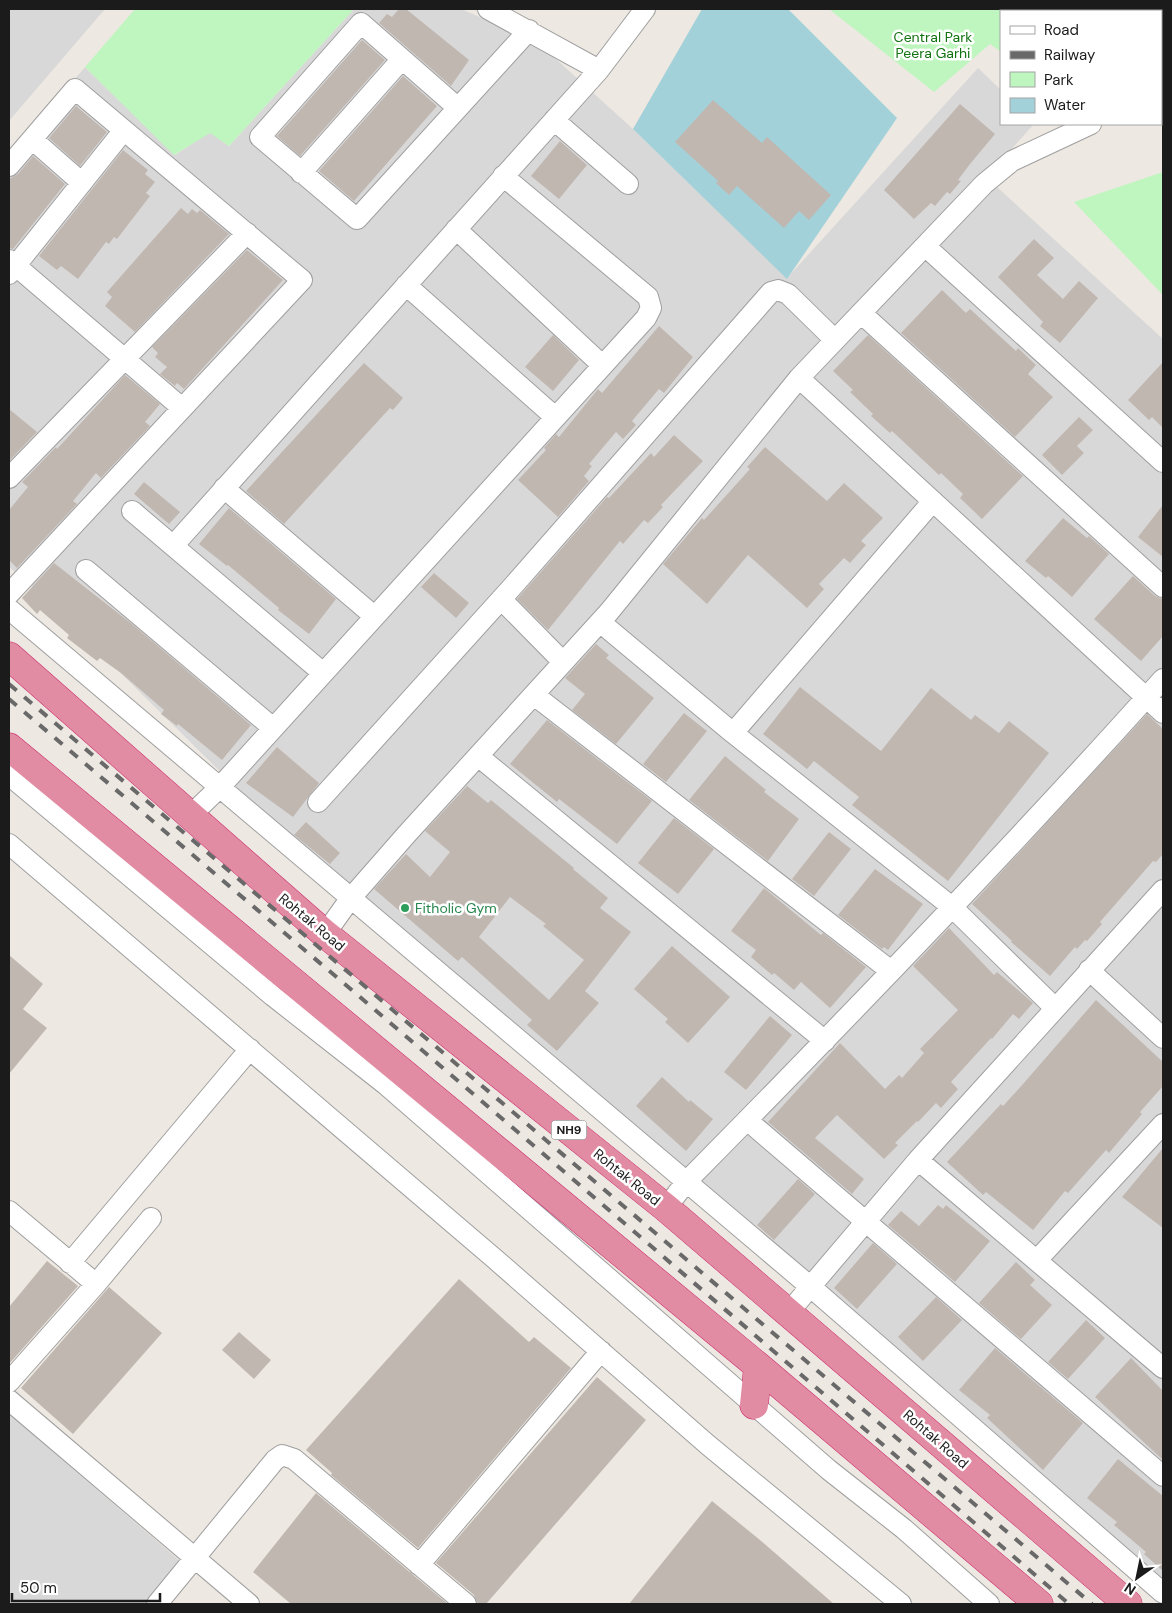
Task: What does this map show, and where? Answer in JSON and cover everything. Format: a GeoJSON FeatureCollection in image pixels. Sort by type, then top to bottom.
{"type":"FeatureCollection","features":[{"type":"Feature","properties":{"kind":"highway","name":"Rohtak Road"},"geometry":{"type":"LineString","coordinates":[[9,656],[325,934],[666,1208],[1128,1604]]}},
{"type":"Feature","properties":{"kind":"highway"},"geometry":{"type":"LineString","coordinates":[[9,747],[18,781],[758,1366],[1039,1604]]}},
{"type":"Feature","properties":{"kind":"highway"},"geometry":{"type":"LineString","coordinates":[[754,1405],[758,1366]]}},
{"type":"Feature","properties":{"kind":"street"},"geometry":{"type":"LineString","coordinates":[[488,9],[599,70]]}},
{"type":"Feature","properties":{"kind":"street"},"geometry":{"type":"LineString","coordinates":[[173,546],[599,70],[645,9]]}},
{"type":"Feature","properties":{"kind":"street"},"geometry":{"type":"LineString","coordinates":[[458,108],[361,23],[260,137],[357,219],[529,30]]}},
{"type":"Feature","properties":{"kind":"street"},"geometry":{"type":"LineString","coordinates":[[301,173],[402,59]]}},
{"type":"Feature","properties":{"kind":"street"},"geometry":{"type":"LineString","coordinates":[[9,166],[75,89],[302,280],[182,408],[12,584]]}},
{"type":"Feature","properties":{"kind":"street"},"geometry":{"type":"LineString","coordinates":[[554,120],[628,184]]}},
{"type":"Feature","properties":{"kind":"street"},"geometry":{"type":"LineString","coordinates":[[325,934],[350,898],[600,622],[799,378],[984,184],[1012,161],[1089,125]]}},
{"type":"Feature","properties":{"kind":"street"},"geometry":{"type":"LineString","coordinates":[[124,130],[11,267],[125,359],[182,408]]}},
{"type":"Feature","properties":{"kind":"street"},"geometry":{"type":"LineString","coordinates":[[32,139],[82,183]]}},
{"type":"Feature","properties":{"kind":"street"},"geometry":{"type":"LineString","coordinates":[[190,816],[220,787],[646,318],[651,308],[648,297],[503,176]]}},
{"type":"Feature","properties":{"kind":"street"},"geometry":{"type":"LineString","coordinates":[[456,229],[602,365]]}},
{"type":"Feature","properties":{"kind":"street"},"geometry":{"type":"LineString","coordinates":[[10,475],[247,234]]}},
{"type":"Feature","properties":{"kind":"street"},"geometry":{"type":"LineString","coordinates":[[925,246],[1163,462]]}},
{"type":"Feature","properties":{"kind":"street"},"geometry":{"type":"LineString","coordinates":[[406,285],[555,417]]}},
{"type":"Feature","properties":{"kind":"street"},"geometry":{"type":"LineString","coordinates":[[318,802],[501,599],[771,292],[778,290],[788,294],[835,340]]}},
{"type":"Feature","properties":{"kind":"street"},"geometry":{"type":"LineString","coordinates":[[861,313],[1163,587]]}},
{"type":"Feature","properties":{"kind":"street"},"geometry":{"type":"LineString","coordinates":[[799,378],[1163,712]]}},
{"type":"Feature","properties":{"kind":"street"},"geometry":{"type":"LineString","coordinates":[[224,488],[374,616]]}},
{"type":"Feature","properties":{"kind":"street"},"geometry":{"type":"LineString","coordinates":[[733,733],[932,501]]}},
{"type":"Feature","properties":{"kind":"street"},"geometry":{"type":"LineString","coordinates":[[132,512],[323,673]]}},
{"type":"Feature","properties":{"kind":"street"},"geometry":{"type":"LineString","coordinates":[[86,570],[273,728]]}},
{"type":"Feature","properties":{"kind":"street"},"geometry":{"type":"LineString","coordinates":[[501,599],[563,662]]}},
{"type":"Feature","properties":{"kind":"street"},"geometry":{"type":"LineString","coordinates":[[9,609],[812,1288],[1163,1593]]}},
{"type":"Feature","properties":{"kind":"street"},"geometry":{"type":"LineString","coordinates":[[600,622],[733,733],[952,907],[1055,1008]]}},
{"type":"Feature","properties":{"kind":"street"},"geometry":{"type":"LineString","coordinates":[[666,1208],[686,1182],[825,1041],[1087,765],[1163,679]]}},
{"type":"Feature","properties":{"kind":"street"},"geometry":{"type":"LineString","coordinates":[[534,695],[891,971]]}},
{"type":"Feature","properties":{"kind":"street"},"geometry":{"type":"LineString","coordinates":[[478,756],[825,1041]]}},
{"type":"Feature","properties":{"kind":"street"},"geometry":{"type":"LineString","coordinates":[[18,781],[272,996],[385,1084],[829,1470],[904,1529],[989,1604]]}},
{"type":"Feature","properties":{"kind":"street"},"geometry":{"type":"LineString","coordinates":[[9,844],[250,1049],[708,1445],[901,1604]]}},
{"type":"Feature","properties":{"kind":"street"},"geometry":{"type":"LineString","coordinates":[[789,1312],[812,1288],[918,1160],[1163,890]]}},
{"type":"Feature","properties":{"kind":"street"},"geometry":{"type":"LineString","coordinates":[[1089,970],[1163,1038]]}},
{"type":"Feature","properties":{"kind":"street"},"geometry":{"type":"LineString","coordinates":[[70,1263],[250,1049]]}},
{"type":"Feature","properties":{"kind":"street"},"geometry":{"type":"LineString","coordinates":[[747,1120],[1163,1476]]}},
{"type":"Feature","properties":{"kind":"street"},"geometry":{"type":"LineString","coordinates":[[1037,1260],[1163,1125]]}},
{"type":"Feature","properties":{"kind":"street"},"geometry":{"type":"LineString","coordinates":[[918,1160],[1163,1368]]}},
{"type":"Feature","properties":{"kind":"street"},"geometry":{"type":"LineString","coordinates":[[9,1212],[96,1284]]}},
{"type":"Feature","properties":{"kind":"street"},"geometry":{"type":"LineString","coordinates":[[9,1382],[96,1284],[151,1218]]}},
{"type":"Feature","properties":{"kind":"street"},"geometry":{"type":"LineString","coordinates":[[419,1565],[601,1351]]}},
{"type":"Feature","properties":{"kind":"street"},"geometry":{"type":"LineString","coordinates":[[9,1400],[249,1604]]}},
{"type":"Feature","properties":{"kind":"street"},"geometry":{"type":"LineString","coordinates":[[157,1604],[275,1460],[282,1455],[294,1459],[466,1604]]}},
{"type":"Feature","properties":{"kind":"shaded area"},"geometry":{"type":"Polygon","coordinates":[[[9,9],[105,9],[9,121],[9,9]]]}},
{"type":"Feature","properties":{"kind":"shaded area"},"geometry":{"type":"Polygon","coordinates":[[[354,9],[461,9],[536,41],[633,129],[787,278],[978,68],[1000,89],[1000,125],[1033,125],[986,177],[1163,339],[1163,1579],[278,829],[39,592],[9,567],[9,156],[85,67],[175,155],[210,132],[229,146],[354,9]]]}},
{"type":"Feature","properties":{"kind":"shaded area"},"geometry":{"type":"Polygon","coordinates":[[[9,1414],[187,1567],[155,1604],[9,1604],[9,1414]]]}},
{"type":"Feature","properties":{"kind":"green space"},"geometry":{"type":"Polygon","coordinates":[[[135,9],[354,9],[229,146],[210,133],[174,155],[85,67],[135,9]]]}},
{"type":"Feature","properties":{"kind":"green space","name":"Central Park Peera Garhi"},"geometry":{"type":"Polygon","coordinates":[[[829,9],[1053,10],[1000,10],[1000,51],[990,44],[934,92],[829,9]]]}},
{"type":"Feature","properties":{"kind":"green space"},"geometry":{"type":"Polygon","coordinates":[[[1163,172],[1163,295],[1074,202],[1163,172]]]}},
{"type":"Feature","properties":{"kind":"water"},"geometry":{"type":"Polygon","coordinates":[[[702,9],[788,9],[897,118],[787,279],[633,129],[702,9]]]}},
{"type":"Feature","properties":{"kind":"building"},"geometry":{"type":"Polygon","coordinates":[[[399,9],[406,9],[469,60],[451,86],[379,23],[387,14],[392,17],[399,9]]]}},
{"type":"Feature","properties":{"kind":"building"},"geometry":{"type":"Polygon","coordinates":[[[362,40],[385,60],[300,156],[277,136],[362,40]]]}},
{"type":"Feature","properties":{"kind":"building"},"geometry":{"type":"Polygon","coordinates":[[[403,76],[437,106],[354,201],[319,171],[403,76]]]}},
{"type":"Feature","properties":{"kind":"building"},"geometry":{"type":"Polygon","coordinates":[[[713,100],[762,143],[767,137],[831,195],[809,220],[799,211],[784,228],[737,186],[729,195],[716,183],[718,181],[675,142],[713,100]]]}},
{"type":"Feature","properties":{"kind":"building"},"geometry":{"type":"Polygon","coordinates":[[[960,104],[995,134],[958,180],[961,181],[950,194],[947,192],[935,206],[931,203],[914,219],[884,190],[960,104]]]}},
{"type":"Feature","properties":{"kind":"building"},"geometry":{"type":"Polygon","coordinates":[[[76,106],[107,132],[80,166],[49,138],[76,106]]]}},
{"type":"Feature","properties":{"kind":"building"},"geometry":{"type":"Polygon","coordinates":[[[560,141],[587,165],[559,199],[531,176],[560,141]]]}},
{"type":"Feature","properties":{"kind":"building"},"geometry":{"type":"Polygon","coordinates":[[[123,150],[148,170],[145,174],[155,182],[146,193],[150,196],[117,239],[114,237],[109,244],[106,242],[78,279],[61,266],[57,270],[39,256],[123,150]]]}},
{"type":"Feature","properties":{"kind":"building"},"geometry":{"type":"Polygon","coordinates":[[[33,156],[65,184],[13,249],[9,248],[9,179],[18,174],[33,156]]]}},
{"type":"Feature","properties":{"kind":"building"},"geometry":{"type":"Polygon","coordinates":[[[181,208],[188,214],[192,209],[197,213],[200,210],[229,234],[135,332],[105,306],[112,297],[107,292],[181,208]]]}},
{"type":"Feature","properties":{"kind":"building"},"geometry":{"type":"Polygon","coordinates":[[[1034,239],[1054,258],[1037,275],[1063,299],[1079,281],[1098,298],[1060,343],[1040,326],[1043,322],[998,277],[1034,239]]]}},
{"type":"Feature","properties":{"kind":"building"},"geometry":{"type":"Polygon","coordinates":[[[247,250],[283,280],[184,389],[177,383],[175,386],[160,374],[167,367],[155,357],[158,353],[152,347],[247,250]]]}},
{"type":"Feature","properties":{"kind":"building"},"geometry":{"type":"Polygon","coordinates":[[[942,290],[966,313],[970,309],[1016,351],[1018,348],[1036,365],[1028,374],[1053,397],[1015,437],[901,333],[942,290]]]}},
{"type":"Feature","properties":{"kind":"building"},"geometry":{"type":"Polygon","coordinates":[[[659,326],[693,357],[664,393],[659,389],[632,421],[636,425],[623,439],[616,432],[589,464],[592,466],[584,476],[589,481],[558,517],[518,480],[546,450],[544,448],[556,434],[559,437],[598,389],[602,393],[659,326]]]}},
{"type":"Feature","properties":{"kind":"building"},"geometry":{"type":"Polygon","coordinates":[[[553,335],[579,360],[553,391],[525,367],[553,335]]]}},
{"type":"Feature","properties":{"kind":"building"},"geometry":{"type":"Polygon","coordinates":[[[868,335],[1023,476],[982,519],[960,498],[963,494],[941,473],[939,475],[892,431],[890,433],[871,416],[873,414],[850,392],[853,390],[833,371],[868,335]]]}},
{"type":"Feature","properties":{"kind":"building"},"geometry":{"type":"Polygon","coordinates":[[[1163,362],[1163,428],[1152,417],[1149,420],[1128,400],[1163,362]]]}},
{"type":"Feature","properties":{"kind":"building"},"geometry":{"type":"Polygon","coordinates":[[[364,363],[403,398],[393,410],[390,408],[284,524],[246,491],[364,363]]]}},
{"type":"Feature","properties":{"kind":"building"},"geometry":{"type":"Polygon","coordinates":[[[125,375],[160,404],[145,422],[150,426],[101,478],[96,473],[73,501],[77,504],[17,568],[9,560],[9,510],[28,487],[22,482],[56,447],[57,449],[125,375]]]}},
{"type":"Feature","properties":{"kind":"building"},"geometry":{"type":"Polygon","coordinates":[[[9,409],[37,432],[9,461],[9,409]]]}},
{"type":"Feature","properties":{"kind":"building"},"geometry":{"type":"Polygon","coordinates":[[[1079,417],[1093,430],[1077,446],[1084,453],[1062,475],[1042,455],[1079,417]]]}},
{"type":"Feature","properties":{"kind":"building"},"geometry":{"type":"Polygon","coordinates":[[[674,435],[703,461],[661,505],[663,507],[648,523],[644,520],[623,544],[620,541],[548,630],[517,599],[607,497],[609,498],[651,453],[654,457],[674,435]]]}},
{"type":"Feature","properties":{"kind":"building"},"geometry":{"type":"Polygon","coordinates":[[[765,447],[827,501],[844,483],[883,518],[861,541],[866,545],[850,563],[844,558],[819,584],[824,589],[807,608],[748,555],[707,604],[663,564],[702,518],[704,520],[750,469],[747,467],[765,447]]]}},
{"type":"Feature","properties":{"kind":"building"},"geometry":{"type":"Polygon","coordinates":[[[144,482],[180,512],[169,524],[134,494],[144,482]]]}},
{"type":"Feature","properties":{"kind":"building"},"geometry":{"type":"Polygon","coordinates":[[[1163,505],[1163,557],[1138,537],[1163,505]]]}},
{"type":"Feature","properties":{"kind":"building"},"geometry":{"type":"Polygon","coordinates":[[[229,508],[336,599],[309,634],[278,610],[279,608],[228,565],[199,544],[229,508]]]}},
{"type":"Feature","properties":{"kind":"building"},"geometry":{"type":"Polygon","coordinates":[[[1063,518],[1087,538],[1089,536],[1109,554],[1072,597],[1048,576],[1046,578],[1025,561],[1063,518]]]}},
{"type":"Feature","properties":{"kind":"building"},"geometry":{"type":"Polygon","coordinates":[[[54,563],[132,624],[251,725],[222,760],[178,724],[177,726],[161,714],[164,710],[121,673],[100,658],[97,661],[67,638],[69,635],[40,610],[37,614],[22,598],[54,563]]]}},
{"type":"Feature","properties":{"kind":"building"},"geometry":{"type":"Polygon","coordinates":[[[434,573],[469,603],[456,618],[421,587],[434,573]]]}},
{"type":"Feature","properties":{"kind":"building"},"geometry":{"type":"Polygon","coordinates":[[[1133,576],[1155,596],[1163,599],[1163,636],[1141,661],[1094,619],[1133,576]]]}},
{"type":"Feature","properties":{"kind":"building"},"geometry":{"type":"Polygon","coordinates":[[[596,644],[609,655],[606,658],[654,698],[616,744],[572,710],[585,694],[565,678],[596,644]]]}},
{"type":"Feature","properties":{"kind":"building"},"geometry":{"type":"Polygon","coordinates":[[[800,687],[881,751],[931,688],[971,720],[975,715],[999,733],[1009,721],[1049,753],[948,881],[852,805],[859,797],[814,761],[807,769],[763,734],[800,687]]]}},
{"type":"Feature","properties":{"kind":"building"},"geometry":{"type":"Polygon","coordinates":[[[684,713],[707,731],[666,782],[643,764],[684,713]]]}},
{"type":"Feature","properties":{"kind":"building"},"geometry":{"type":"Polygon","coordinates":[[[1147,714],[1163,729],[1163,854],[1156,862],[1153,861],[1100,922],[1102,924],[1087,941],[1085,940],[1077,949],[1075,947],[1050,976],[972,904],[1147,714]]]}},
{"type":"Feature","properties":{"kind":"building"},"geometry":{"type":"Polygon","coordinates":[[[547,720],[652,801],[617,844],[559,799],[557,802],[510,764],[547,720]]]}},
{"type":"Feature","properties":{"kind":"building"},"geometry":{"type":"Polygon","coordinates":[[[277,747],[319,783],[293,817],[246,783],[277,747]]]}},
{"type":"Feature","properties":{"kind":"building"},"geometry":{"type":"Polygon","coordinates":[[[725,756],[766,790],[764,792],[799,819],[768,861],[689,800],[725,756]]]}},
{"type":"Feature","properties":{"kind":"building"},"geometry":{"type":"Polygon","coordinates":[[[467,786],[488,803],[491,800],[608,898],[600,908],[631,932],[585,991],[599,1003],[557,1051],[527,1025],[532,1020],[462,957],[458,961],[374,889],[406,854],[430,877],[450,852],[425,831],[467,786]],[[510,897],[479,937],[549,1000],[584,960],[543,926],[546,924],[510,897]]]}},
{"type":"Feature","properties":{"kind":"building"},"geometry":{"type":"Polygon","coordinates":[[[674,818],[714,849],[678,894],[638,863],[674,818]]]}},
{"type":"Feature","properties":{"kind":"building"},"geometry":{"type":"Polygon","coordinates":[[[306,822],[340,853],[330,864],[294,835],[306,822]]]}},
{"type":"Feature","properties":{"kind":"building"},"geometry":{"type":"Polygon","coordinates":[[[829,832],[851,849],[814,896],[792,879],[829,832]]]}},
{"type":"Feature","properties":{"kind":"building"},"geometry":{"type":"Polygon","coordinates":[[[875,869],[923,904],[888,950],[884,947],[882,949],[838,915],[875,869]]]}},
{"type":"Feature","properties":{"kind":"building"},"geometry":{"type":"Polygon","coordinates":[[[764,888],[821,935],[823,933],[866,967],[830,1008],[801,982],[794,990],[774,973],[772,975],[751,957],[756,950],[731,931],[764,888]]]}},
{"type":"Feature","properties":{"kind":"building"},"geometry":{"type":"Polygon","coordinates":[[[949,928],[994,975],[997,972],[1033,1003],[1019,1019],[1013,1014],[951,1082],[958,1089],[941,1108],[936,1103],[895,1143],[898,1145],[884,1159],[837,1115],[815,1138],[864,1179],[852,1194],[768,1122],[840,1043],[885,1089],[899,1075],[902,1078],[924,1053],[920,1049],[958,1010],[913,966],[949,928]]]}},
{"type":"Feature","properties":{"kind":"building"},"geometry":{"type":"Polygon","coordinates":[[[672,946],[730,997],[688,1043],[665,1022],[668,1019],[634,989],[672,946]]]}},
{"type":"Feature","properties":{"kind":"building"},"geometry":{"type":"Polygon","coordinates":[[[9,955],[43,984],[23,1009],[47,1028],[9,1074],[9,955]]]}},
{"type":"Feature","properties":{"kind":"building"},"geometry":{"type":"Polygon","coordinates":[[[1096,1000],[1163,1062],[1163,1086],[1140,1112],[1142,1114],[1109,1153],[1106,1150],[1068,1193],[1065,1191],[1033,1230],[986,1192],[983,1195],[947,1162],[1001,1104],[1003,1106],[1096,1000]]]}},
{"type":"Feature","properties":{"kind":"building"},"geometry":{"type":"Polygon","coordinates":[[[770,1016],[792,1035],[746,1090],[724,1072],[770,1016]]]}},
{"type":"Feature","properties":{"kind":"building"},"geometry":{"type":"Polygon","coordinates":[[[662,1077],[689,1102],[690,1100],[713,1119],[686,1151],[636,1106],[662,1077]]]}},
{"type":"Feature","properties":{"kind":"building"},"geometry":{"type":"Polygon","coordinates":[[[1163,1148],[1163,1228],[1122,1197],[1163,1148]]]}},
{"type":"Feature","properties":{"kind":"building"},"geometry":{"type":"Polygon","coordinates":[[[798,1179],[815,1194],[774,1240],[757,1225],[798,1179]]]}},
{"type":"Feature","properties":{"kind":"building"},"geometry":{"type":"Polygon","coordinates":[[[938,1205],[943,1209],[946,1205],[990,1241],[955,1282],[888,1225],[901,1211],[919,1226],[938,1205]]]}},
{"type":"Feature","properties":{"kind":"building"},"geometry":{"type":"Polygon","coordinates":[[[873,1243],[897,1264],[857,1309],[834,1288],[873,1243]]]}},
{"type":"Feature","properties":{"kind":"building"},"geometry":{"type":"Polygon","coordinates":[[[47,1261],[78,1286],[9,1364],[9,1307],[47,1261]]]}},
{"type":"Feature","properties":{"kind":"building"},"geometry":{"type":"Polygon","coordinates":[[[1016,1262],[1035,1280],[1030,1285],[1052,1305],[1021,1339],[979,1303],[1016,1262]]]}},
{"type":"Feature","properties":{"kind":"building"},"geometry":{"type":"Polygon","coordinates":[[[459,1279],[529,1342],[534,1337],[571,1368],[418,1548],[331,1475],[332,1473],[306,1450],[459,1279]]]}},
{"type":"Feature","properties":{"kind":"building"},"geometry":{"type":"Polygon","coordinates":[[[109,1287],[162,1333],[73,1434],[21,1388],[109,1287]]]}},
{"type":"Feature","properties":{"kind":"building"},"geometry":{"type":"Polygon","coordinates":[[[936,1297],[962,1320],[923,1361],[898,1337],[936,1297]]]}},
{"type":"Feature","properties":{"kind":"building"},"geometry":{"type":"Polygon","coordinates":[[[1086,1320],[1105,1338],[1068,1379],[1048,1362],[1086,1320]]]}},
{"type":"Feature","properties":{"kind":"building"},"geometry":{"type":"Polygon","coordinates":[[[239,1332],[271,1360],[254,1379],[222,1350],[239,1332]]]}},
{"type":"Feature","properties":{"kind":"building"},"geometry":{"type":"Polygon","coordinates":[[[995,1348],[1083,1423],[1043,1470],[987,1418],[990,1415],[959,1390],[995,1348]]]}},
{"type":"Feature","properties":{"kind":"building"},"geometry":{"type":"Polygon","coordinates":[[[1131,1358],[1163,1391],[1163,1460],[1095,1397],[1131,1358]]]}},
{"type":"Feature","properties":{"kind":"building"},"geometry":{"type":"Polygon","coordinates":[[[597,1377],[646,1420],[486,1604],[478,1604],[474,1595],[436,1563],[597,1377]]]}},
{"type":"Feature","properties":{"kind":"building"},"geometry":{"type":"Polygon","coordinates":[[[1118,1459],[1163,1496],[1163,1571],[1144,1554],[1146,1552],[1114,1525],[1117,1522],[1087,1498],[1118,1459]]]}},
{"type":"Feature","properties":{"kind":"building"},"geometry":{"type":"Polygon","coordinates":[[[316,1493],[448,1604],[291,1604],[253,1572],[316,1493]]]}},
{"type":"Feature","properties":{"kind":"building"},"geometry":{"type":"Polygon","coordinates":[[[712,1501],[760,1540],[834,1604],[629,1604],[712,1501]]]}},
{"type":"Feature","properties":{"kind":"railway"},"geometry":{"type":"LineString","coordinates":[[9,684],[1092,1604]]}},
{"type":"Feature","properties":{"kind":"railway"},"geometry":{"type":"LineString","coordinates":[[9,699],[1069,1604]]}},
{"type":"Feature","properties":{"kind":"place","name":"Fitholic Gym"},"geometry":{"type":"Point","coordinates":[405,908]}}]}
